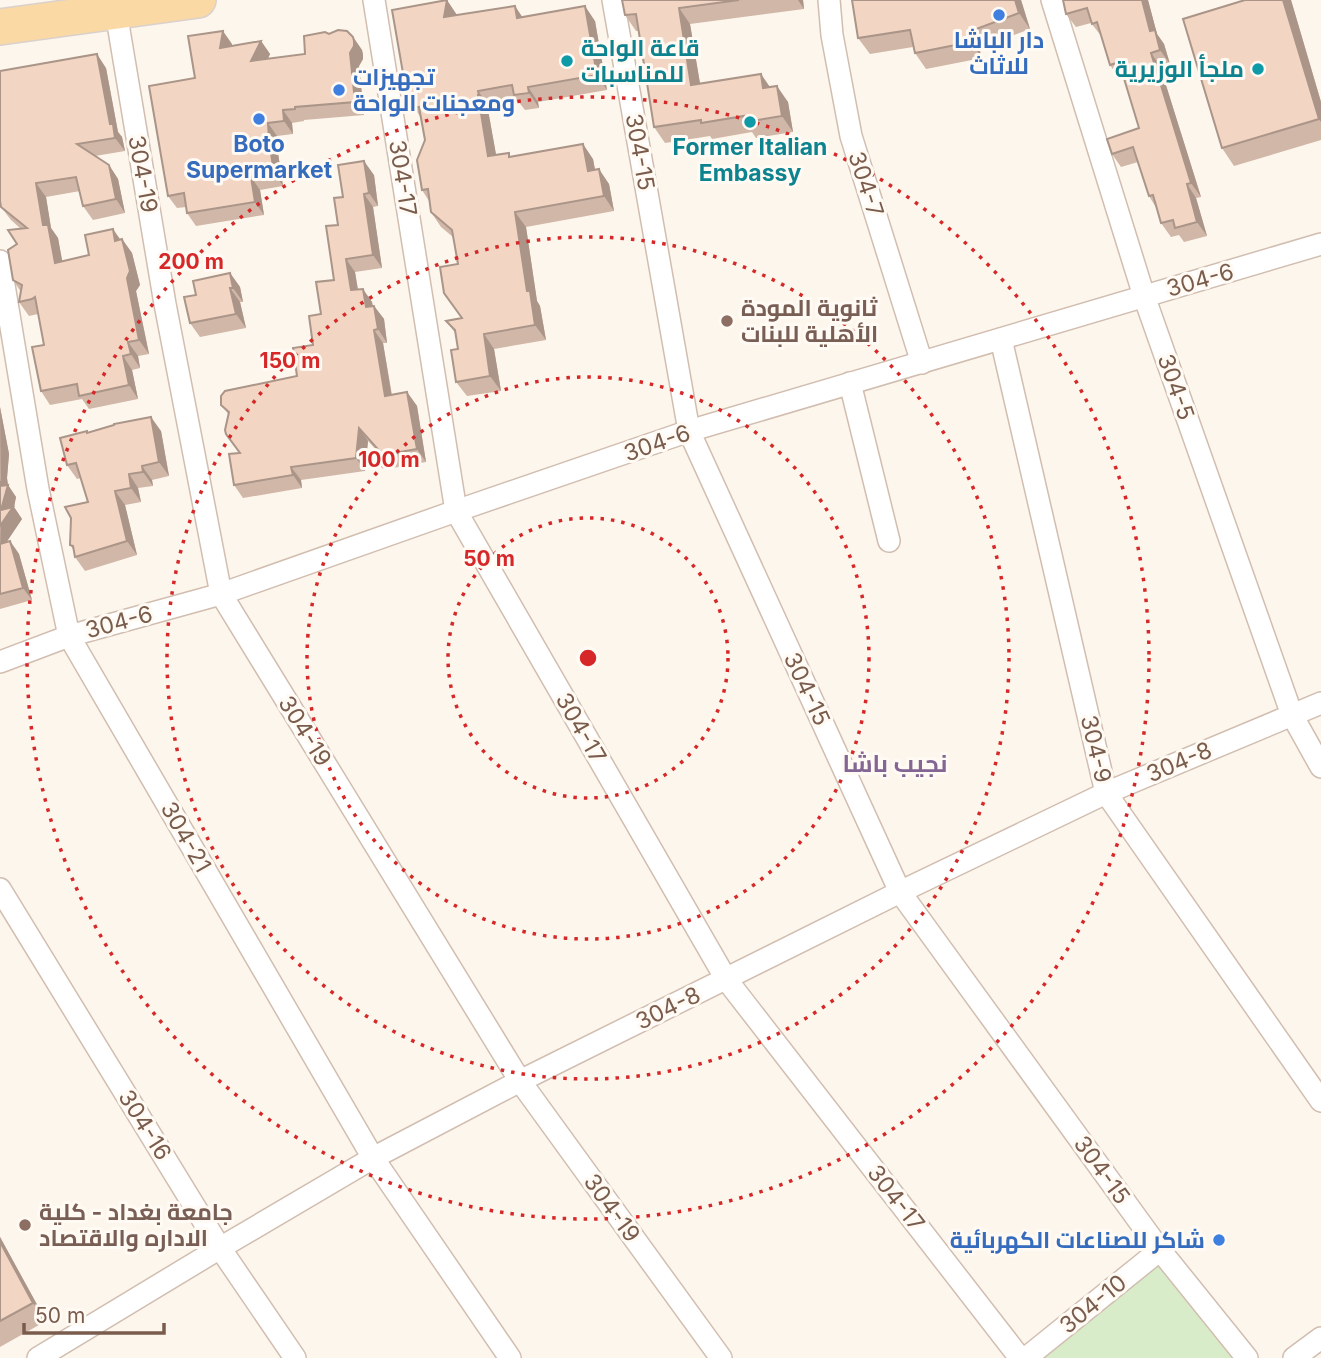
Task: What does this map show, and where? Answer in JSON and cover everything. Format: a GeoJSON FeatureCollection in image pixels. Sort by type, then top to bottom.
{"type":"FeatureCollection","features":[{"type":"Feature","properties":{"kind":"main road"},"geometry":{"type":"LineString","coordinates":[[0,27],[198,0]]}},
{"type":"Feature","properties":{"kind":"street","name":"304-17"},"geometry":{"type":"LineString","coordinates":[[374,0],[456,511],[726,979],[1020,1358]]}},
{"type":"Feature","properties":{"kind":"street","name":"304-15"},"geometry":{"type":"LineString","coordinates":[[613,0],[689,431],[900,892],[1160,1250],[1247,1358]]}},
{"type":"Feature","properties":{"kind":"street","name":"304-7"},"geometry":{"type":"LineString","coordinates":[[829,0],[832,35],[851,136],[922,363]]}},
{"type":"Feature","properties":{"kind":"street","name":"304-5"},"geometry":{"type":"LineString","coordinates":[[1052,0],[1144,296],[1292,715],[1321,767]]}},
{"type":"Feature","properties":{"kind":"street","name":"304-19"},"geometry":{"type":"LineString","coordinates":[[116,12],[165,304],[221,594],[520,1081],[721,1358]]}},
{"type":"Feature","properties":{"kind":"street","name":"304-6"},"geometry":{"type":"LineString","coordinates":[[0,663],[69,636],[221,594],[689,431],[1321,244]]}},
{"type":"Feature","properties":{"kind":"street","name":"304-21"},"geometry":{"type":"LineString","coordinates":[[0,261],[38,489],[69,636],[373,1158],[510,1358]]}},
{"type":"Feature","properties":{"kind":"street","name":"304-9"},"geometry":{"type":"LineString","coordinates":[[1001,339],[1106,793],[1321,1101]]}},
{"type":"Feature","properties":{"kind":"street"},"geometry":{"type":"LineString","coordinates":[[850,383],[889,541]]}},
{"type":"Feature","properties":{"kind":"street","name":"304-8"},"geometry":{"type":"LineString","coordinates":[[38,1358],[373,1158],[520,1081],[1106,793],[1321,703]]}},
{"type":"Feature","properties":{"kind":"street","name":"304-16"},"geometry":{"type":"LineString","coordinates":[[0,889],[220,1248],[295,1358]]}},
{"type":"Feature","properties":{"kind":"street","name":"304-10"},"geometry":{"type":"LineString","coordinates":[[1026,1358],[1160,1250]]}},
{"type":"Feature","properties":{"kind":"street"},"geometry":{"type":"LineString","coordinates":[[1294,1358],[1321,1338]]}},
{"type":"Feature","properties":{"kind":"green space"},"geometry":{"type":"Polygon","coordinates":[[[1160,1250],[1247,1358],[1026,1358],[1160,1250]]]}},
{"type":"Feature","properties":{"kind":"building"},"geometry":{"type":"Polygon","coordinates":[[[447,0],[444,17],[515,6],[517,18],[585,6],[597,75],[528,87],[529,93],[514,95],[512,85],[478,91],[478,95],[488,156],[509,153],[509,157],[583,144],[588,171],[599,169],[604,196],[515,212],[535,325],[484,334],[490,376],[456,382],[451,350],[458,349],[455,330],[446,321],[462,318],[444,293],[440,267],[458,264],[452,230],[431,212],[428,189],[422,190],[417,160],[425,140],[419,107],[414,108],[412,99],[407,96],[392,10],[447,0]]]}},
{"type":"Feature","properties":{"kind":"building"},"geometry":{"type":"Polygon","coordinates":[[[622,0],[739,0],[679,8],[691,85],[761,74],[763,88],[777,86],[782,116],[745,122],[744,116],[654,127],[636,14],[625,15],[622,0]]]}},
{"type":"Feature","properties":{"kind":"building"},"geometry":{"type":"Polygon","coordinates":[[[852,0],[1015,0],[1019,13],[968,32],[971,42],[915,53],[910,30],[858,38],[852,0]]]}},
{"type":"Feature","properties":{"kind":"building"},"geometry":{"type":"Polygon","coordinates":[[[1063,0],[1142,0],[1150,31],[1155,30],[1160,50],[1151,53],[1191,183],[1187,184],[1197,222],[1175,228],[1173,220],[1161,223],[1153,195],[1149,196],[1133,147],[1112,154],[1107,139],[1139,128],[1119,62],[1110,65],[1097,22],[1092,24],[1087,8],[1066,14],[1063,0]]]}},
{"type":"Feature","properties":{"kind":"building","name":"ملجأ الوزيرية"},"geometry":{"type":"Polygon","coordinates":[[[1245,0],[1283,0],[1319,119],[1222,148],[1183,19],[1245,0]]]}},
{"type":"Feature","properties":{"kind":"building"},"geometry":{"type":"Polygon","coordinates":[[[338,30],[347,31],[354,41],[350,53],[355,102],[295,107],[283,110],[284,121],[268,123],[274,173],[251,177],[255,202],[187,213],[184,193],[168,196],[149,86],[195,78],[188,36],[223,31],[220,48],[261,41],[251,61],[305,54],[304,36],[325,32],[329,34],[338,30]]]}},
{"type":"Feature","properties":{"kind":"building"},"geometry":{"type":"Polygon","coordinates":[[[97,54],[115,138],[77,144],[109,165],[116,199],[83,206],[76,177],[36,183],[43,225],[48,225],[55,263],[89,255],[85,235],[113,229],[115,241],[122,239],[130,271],[127,278],[139,340],[128,342],[131,354],[123,356],[129,385],[79,396],[77,384],[41,391],[32,347],[44,345],[35,297],[19,302],[22,285],[13,280],[8,250],[17,244],[8,230],[27,228],[1,207],[0,71],[97,54]]]}},
{"type":"Feature","properties":{"kind":"building"},"geometry":{"type":"Polygon","coordinates":[[[364,161],[369,193],[364,194],[373,255],[346,259],[351,290],[363,289],[366,307],[374,306],[378,329],[374,330],[385,396],[407,392],[417,449],[383,455],[359,428],[356,458],[291,467],[293,475],[234,485],[229,454],[240,453],[226,434],[229,412],[221,405],[221,396],[225,391],[297,376],[293,348],[313,345],[309,316],[321,314],[316,282],[334,280],[326,226],[338,225],[334,198],[343,197],[338,165],[364,161]]]}},
{"type":"Feature","properties":{"kind":"building"},"geometry":{"type":"Polygon","coordinates":[[[230,273],[233,288],[230,288],[236,314],[190,323],[184,297],[196,295],[193,281],[230,273]]]}},
{"type":"Feature","properties":{"kind":"building"},"geometry":{"type":"Polygon","coordinates":[[[151,417],[159,462],[142,466],[143,472],[129,474],[131,488],[115,491],[127,541],[75,557],[73,546],[70,545],[71,518],[65,507],[88,502],[76,463],[67,465],[60,438],[151,417]]]}},
{"type":"Feature","properties":{"kind":"building"},"geometry":{"type":"Polygon","coordinates":[[[0,481],[1,486],[8,485],[1,510],[13,507],[0,526],[0,481]]]}},
{"type":"Feature","properties":{"kind":"building"},"geometry":{"type":"Polygon","coordinates":[[[10,541],[23,588],[0,594],[0,544],[10,541]]]}},
{"type":"Feature","properties":{"kind":"building"},"geometry":{"type":"Polygon","coordinates":[[[0,1242],[33,1303],[0,1321],[0,1242]]]}},
{"type":"Feature","properties":{"kind":"place","name":"دار الباشا للاثاث"},"geometry":{"type":"Point","coordinates":[999,15]}},
{"type":"Feature","properties":{"kind":"place","name":"قاعة الواحة للمناسبات"},"geometry":{"type":"Point","coordinates":[567,61]}},
{"type":"Feature","properties":{"kind":"place","name":"ملجأ الوزيرية"},"geometry":{"type":"Point","coordinates":[1258,69]}},
{"type":"Feature","properties":{"kind":"place","name":"تجهيزات ومعجنات الواحة"},"geometry":{"type":"Point","coordinates":[339,90]}},
{"type":"Feature","properties":{"kind":"place","name":"Boto Supermarket"},"geometry":{"type":"Point","coordinates":[259,119]}},
{"type":"Feature","properties":{"kind":"place","name":"Former Italian Embassy"},"geometry":{"type":"Point","coordinates":[750,122]}},
{"type":"Feature","properties":{"kind":"place","name":"ثانوية المودة الأهلية للبنات"},"geometry":{"type":"Point","coordinates":[727,321]}},
{"type":"Feature","properties":{"kind":"place","name":"جامعة بغداد - كلية الاداره والاقتصاد"},"geometry":{"type":"Point","coordinates":[25,1225]}},
{"type":"Feature","properties":{"kind":"place","name":"شاكر للصناعات الكهربائية"},"geometry":{"type":"Point","coordinates":[1219,1240]}},
{"type":"Feature","properties":{"kind":"district","name":"نجيب باشا"},"geometry":{"type":"Point","coordinates":[895,763]}}]}
